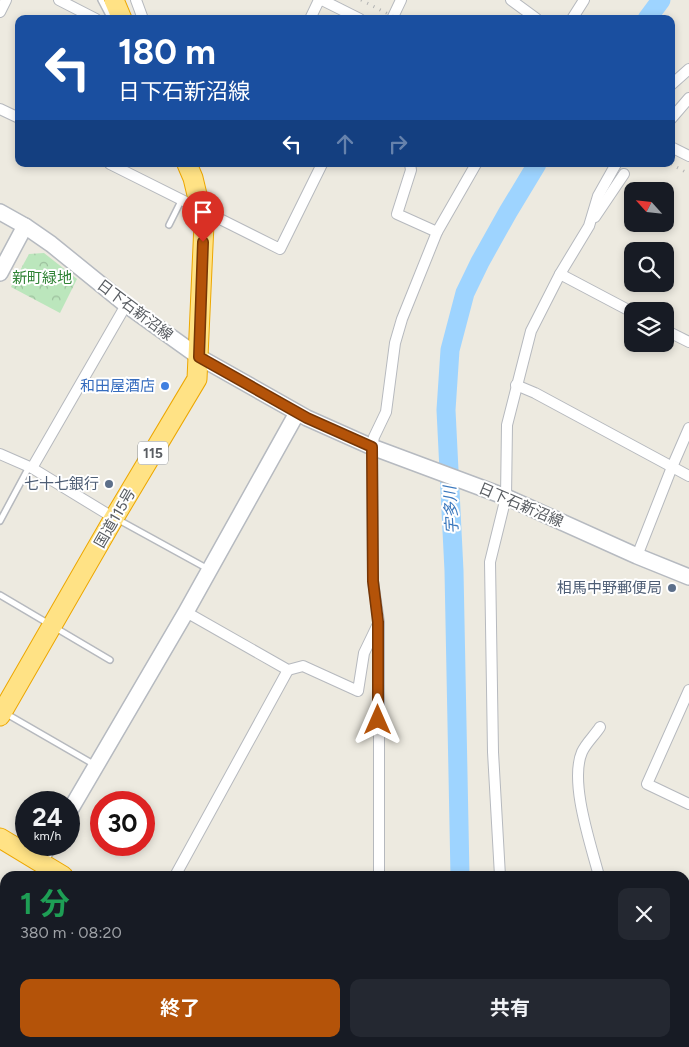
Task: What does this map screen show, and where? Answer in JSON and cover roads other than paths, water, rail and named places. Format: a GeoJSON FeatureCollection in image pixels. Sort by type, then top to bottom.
{"type":"FeatureCollection","features":[{"type":"Feature","properties":{"kind":"highway"},"geometry":{"type":"LineString","coordinates":[[114,0],[120,15]]}},
{"type":"Feature","properties":{"kind":"highway","name":"国道115号"},"geometry":{"type":"LineString","coordinates":[[1,713],[197,379],[204,224],[193,178],[188,167]]}},
{"type":"Feature","properties":{"kind":"highway"},"geometry":{"type":"LineString","coordinates":[[0,838],[54,871]]}},
{"type":"Feature","properties":{"kind":"main road","name":"日下石新沼線"},"geometry":{"type":"LineString","coordinates":[[0,212],[51,244],[126,305],[199,357],[297,413],[375,448],[499,494],[637,556],[689,577]]}},
{"type":"Feature","properties":{"kind":"main road"},"geometry":{"type":"LineString","coordinates":[[0,273],[25,226]]}},
{"type":"Feature","properties":{"kind":"main road"},"geometry":{"type":"LineString","coordinates":[[80,793],[210,570],[297,413]]}},
{"type":"Feature","properties":{"kind":"main road"},"geometry":{"type":"LineString","coordinates":[[39,863],[43,856]]}},
{"type":"Feature","properties":{"kind":"street"},"geometry":{"type":"LineString","coordinates":[[0,12],[6,0]]}},
{"type":"Feature","properties":{"kind":"street"},"geometry":{"type":"LineString","coordinates":[[59,0],[88,15]]}},
{"type":"Feature","properties":{"kind":"street"},"geometry":{"type":"LineString","coordinates":[[136,0],[142,15]]}},
{"type":"Feature","properties":{"kind":"street"},"geometry":{"type":"LineString","coordinates":[[312,15],[321,0],[352,15]]}},
{"type":"Feature","properties":{"kind":"street"},"geometry":{"type":"LineString","coordinates":[[394,15],[401,0]]}},
{"type":"Feature","properties":{"kind":"street"},"geometry":{"type":"LineString","coordinates":[[511,0],[524,4],[534,15]]}},
{"type":"Feature","properties":{"kind":"street"},"geometry":{"type":"LineString","coordinates":[[575,15],[584,0]]}},
{"type":"Feature","properties":{"kind":"street"},"geometry":{"type":"LineString","coordinates":[[675,81],[689,69]]}},
{"type":"Feature","properties":{"kind":"street"},"geometry":{"type":"LineString","coordinates":[[675,114],[689,98]]}},
{"type":"Feature","properties":{"kind":"street"},"geometry":{"type":"LineString","coordinates":[[0,109],[15,116]]}},
{"type":"Feature","properties":{"kind":"street"},"geometry":{"type":"LineString","coordinates":[[675,149],[689,156]]}},
{"type":"Feature","properties":{"kind":"street"},"geometry":{"type":"LineString","coordinates":[[116,167],[280,249],[321,167]]}},
{"type":"Feature","properties":{"kind":"street"},"geometry":{"type":"LineString","coordinates":[[410,167],[397,214],[437,232]]}},
{"type":"Feature","properties":{"kind":"street"},"geometry":{"type":"LineString","coordinates":[[379,871],[378,622],[373,581],[374,437],[386,412],[395,343],[402,319],[437,232],[474,167]]}},
{"type":"Feature","properties":{"kind":"street"},"geometry":{"type":"LineString","coordinates":[[589,226],[598,196],[614,167]]}},
{"type":"Feature","properties":{"kind":"street"},"geometry":{"type":"LineString","coordinates":[[500,871],[493,752],[490,562],[506,425],[531,330],[560,274],[624,174]]}},
{"type":"Feature","properties":{"kind":"street"},"geometry":{"type":"LineString","coordinates":[[560,274],[624,308]]}},
{"type":"Feature","properties":{"kind":"street"},"geometry":{"type":"LineString","coordinates":[[30,467],[126,305]]}},
{"type":"Feature","properties":{"kind":"street"},"geometry":{"type":"LineString","coordinates":[[674,334],[689,342]]}},
{"type":"Feature","properties":{"kind":"street"},"geometry":{"type":"LineString","coordinates":[[516,386],[535,393],[689,476]]}},
{"type":"Feature","properties":{"kind":"street"},"geometry":{"type":"LineString","coordinates":[[637,556],[689,428]]}},
{"type":"Feature","properties":{"kind":"street"},"geometry":{"type":"LineString","coordinates":[[0,454],[30,467],[114,518]]}},
{"type":"Feature","properties":{"kind":"street"},"geometry":{"type":"LineString","coordinates":[[186,612],[288,670],[304,666],[358,691],[364,653],[378,622]]}},
{"type":"Feature","properties":{"kind":"street"},"geometry":{"type":"LineString","coordinates":[[178,871],[288,670]]}},
{"type":"Feature","properties":{"kind":"street"},"geometry":{"type":"LineString","coordinates":[[689,690],[647,784],[689,804]]}},
{"type":"Feature","properties":{"kind":"street"},"geometry":{"type":"LineString","coordinates":[[598,871],[582,810],[578,774],[582,752],[600,727]]}},
{"type":"Feature","properties":{"kind":"lane"},"geometry":{"type":"LineString","coordinates":[[101,0],[109,15]]}},
{"type":"Feature","properties":{"kind":"lane"},"geometry":{"type":"LineString","coordinates":[[169,225],[182,199]]}},
{"type":"Feature","properties":{"kind":"lane"},"geometry":{"type":"LineString","coordinates":[[0,521],[30,467]]}},
{"type":"Feature","properties":{"kind":"lane"},"geometry":{"type":"LineString","coordinates":[[114,518],[210,570]]}},
{"type":"Feature","properties":{"kind":"lane"},"geometry":{"type":"LineString","coordinates":[[0,595],[110,660]]}},
{"type":"Feature","properties":{"kind":"lane"},"geometry":{"type":"LineString","coordinates":[[1,713],[96,765]]}},
{"type":"Feature","properties":{"kind":"waterway","name":"宇多川"},"geometry":{"type":"LineString","coordinates":[[650,15],[661,0]]}},
{"type":"Feature","properties":{"kind":"waterway","name":"宇多川"},"geometry":{"type":"LineString","coordinates":[[460,871],[454,571],[446,410],[450,350],[465,293],[480,262],[535,167]]}},
{"type":"Feature","properties":{"kind":"railway"},"geometry":{"type":"LineString","coordinates":[[361,0],[390,15]]}},
{"type":"Feature","properties":{"kind":"railway"},"geometry":{"type":"LineString","coordinates":[[675,166],[689,174]]}},
{"type":"Feature","properties":{"kind":"place","name":"和田屋酒店"},"geometry":{"type":"Point","coordinates":[165,386]}},
{"type":"Feature","properties":{"kind":"place","name":"七十七銀行"},"geometry":{"type":"Point","coordinates":[109,484]}},
{"type":"Feature","properties":{"kind":"place","name":"相馬中野郵便局"},"geometry":{"type":"Point","coordinates":[672,588]}},
{"type":"Feature","properties":{"kind":"park label","name":"新町緑地"},"geometry":{"type":"Point","coordinates":[42,278]}}]}
